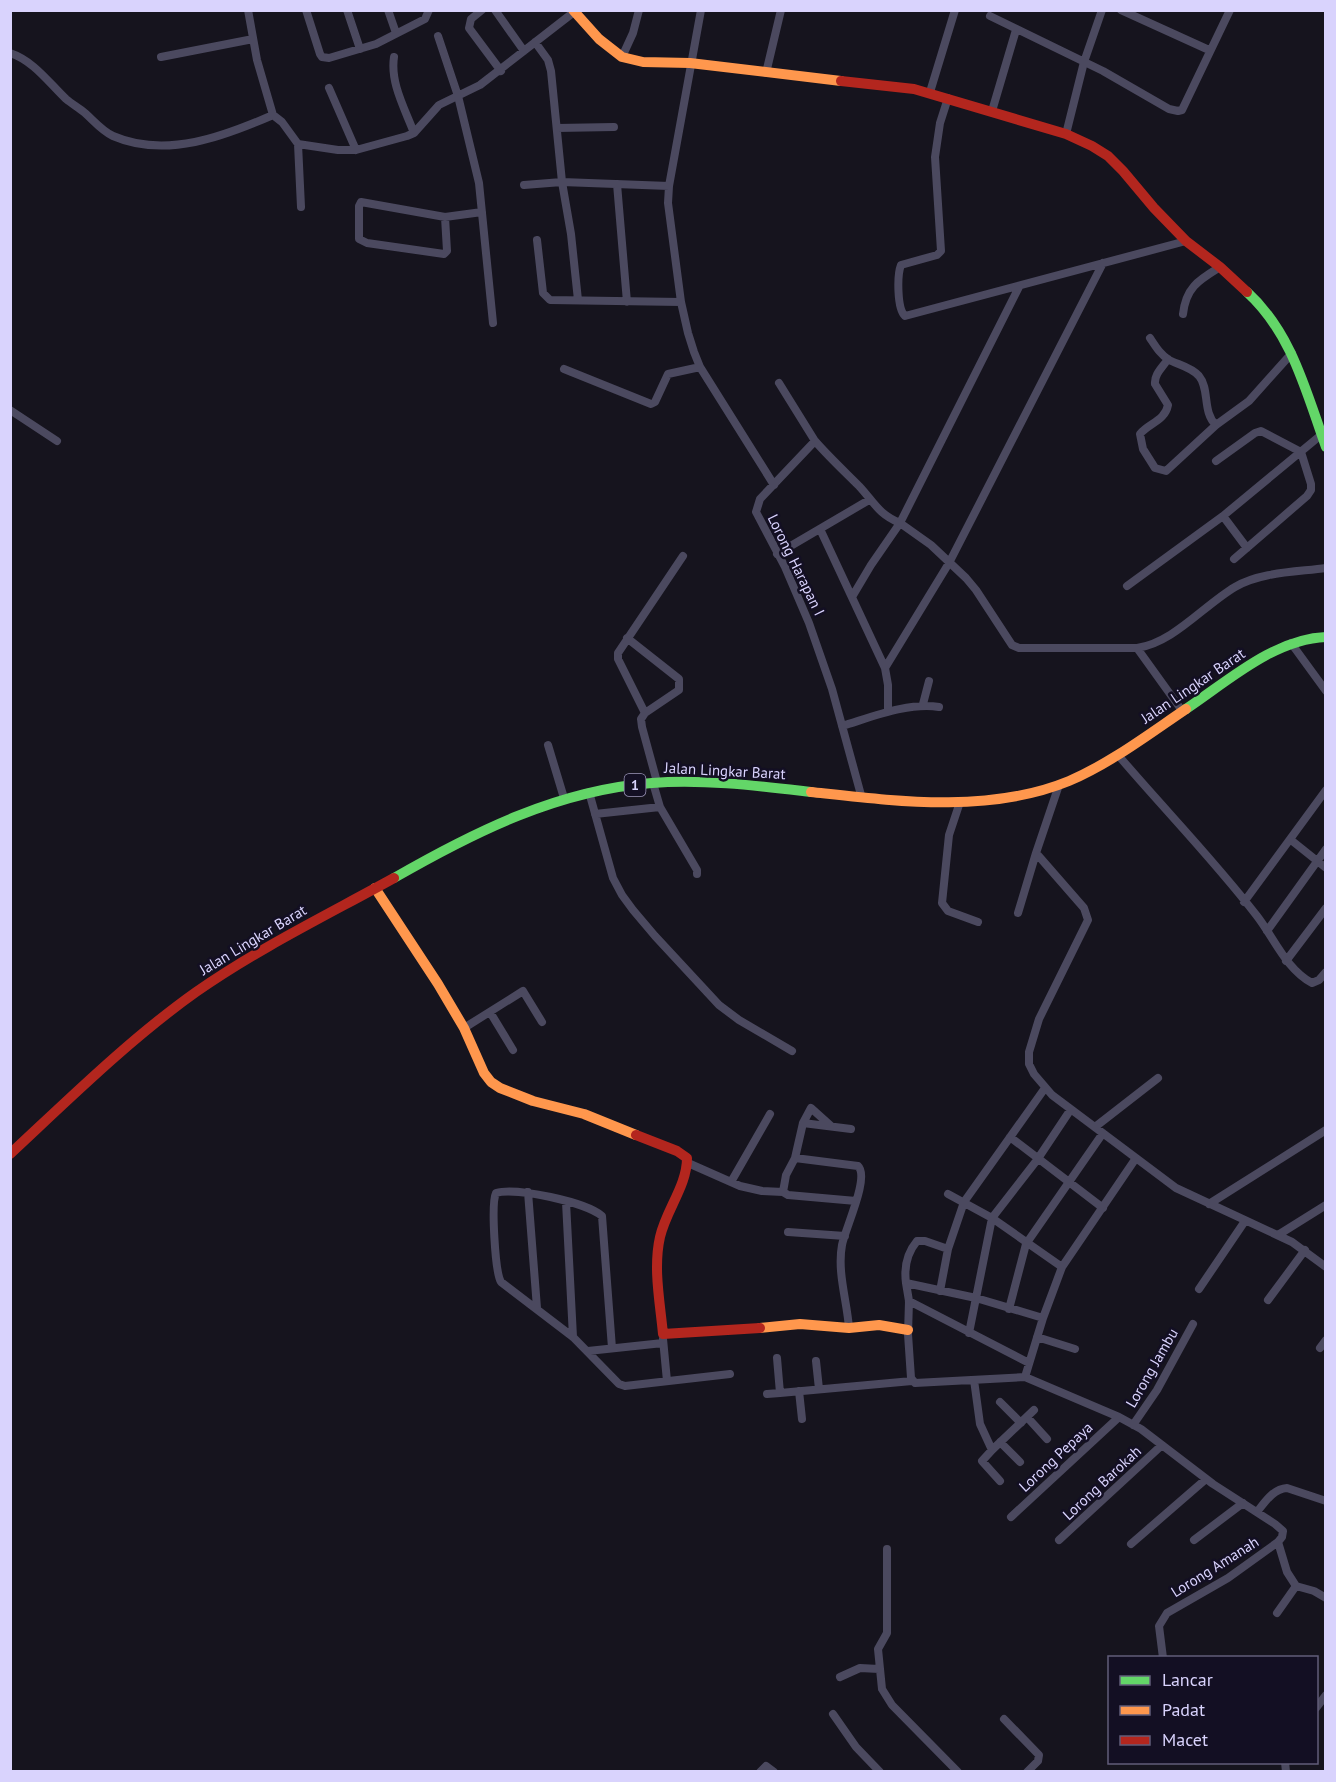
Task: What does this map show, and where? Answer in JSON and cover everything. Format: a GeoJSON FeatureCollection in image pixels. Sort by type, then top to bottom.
{"type":"FeatureCollection","features":[{"type":"Feature","properties":{"kind":"main road"},"geometry":{"type":"LineString","coordinates":[[574,11],[599,39],[622,57],[643,62],[690,63],[930,92],[1066,134],[1108,156],[1186,241],[1257,300],[1271,318],[1292,353],[1326,447]]}},
{"type":"Feature","properties":{"kind":"main road","name":"Jalan Lingkar Barat"},"geometry":{"type":"LineString","coordinates":[[10,1154],[178,1004],[249,957],[413,866],[504,820],[564,798],[655,782],[731,784],[900,800],[960,802],[1020,795],[1060,784],[1118,755],[1280,646],[1313,636],[1326,637]]}},
{"type":"Feature","properties":{"kind":"main road"},"geometry":{"type":"LineString","coordinates":[[375,888],[438,984],[464,1028],[484,1072],[494,1085],[534,1101],[584,1114],[684,1154],[688,1163],[663,1224],[657,1250],[663,1338],[800,1324],[849,1328],[879,1325],[908,1330]]}},
{"type":"Feature","properties":{"kind":"street"},"geometry":{"type":"LineString","coordinates":[[248,10],[264,88],[273,115],[282,122],[298,144],[301,207]]}},
{"type":"Feature","properties":{"kind":"street"},"geometry":{"type":"LineString","coordinates":[[306,10],[322,57],[329,58],[360,49],[396,33],[425,19],[429,10]]}},
{"type":"Feature","properties":{"kind":"street"},"geometry":{"type":"LineString","coordinates":[[347,10],[360,49]]}},
{"type":"Feature","properties":{"kind":"street"},"geometry":{"type":"LineString","coordinates":[[388,10],[396,33]]}},
{"type":"Feature","properties":{"kind":"street"},"geometry":{"type":"LineString","coordinates":[[482,10],[471,20],[469,28],[501,71]]}},
{"type":"Feature","properties":{"kind":"street"},"geometry":{"type":"LineString","coordinates":[[495,10],[524,51]]}},
{"type":"Feature","properties":{"kind":"street"},"geometry":{"type":"LineString","coordinates":[[622,57],[633,33],[639,10]]}},
{"type":"Feature","properties":{"kind":"street"},"geometry":{"type":"LineString","coordinates":[[701,10],[690,63],[668,203],[687,333],[700,367],[774,484],[815,441]]}},
{"type":"Feature","properties":{"kind":"street"},"geometry":{"type":"LineString","coordinates":[[766,73],[781,10]]}},
{"type":"Feature","properties":{"kind":"street"},"geometry":{"type":"LineString","coordinates":[[930,92],[955,10]]}},
{"type":"Feature","properties":{"kind":"street"},"geometry":{"type":"LineString","coordinates":[[1066,134],[1084,62],[1102,10]]}},
{"type":"Feature","properties":{"kind":"street"},"geometry":{"type":"LineString","coordinates":[[1121,10],[1209,50]]}},
{"type":"Feature","properties":{"kind":"street"},"geometry":{"type":"LineString","coordinates":[[989,12],[1016,30],[1084,62],[1169,109],[1178,111],[1182,110],[1230,10]]}},
{"type":"Feature","properties":{"kind":"street"},"geometry":{"type":"LineString","coordinates":[[298,144],[338,150],[356,150],[414,133],[439,105],[480,85],[501,71],[574,11]]}},
{"type":"Feature","properties":{"kind":"street"},"geometry":{"type":"LineString","coordinates":[[992,111],[1016,30]]}},
{"type":"Feature","properties":{"kind":"street"},"geometry":{"type":"LineString","coordinates":[[438,36],[458,96],[479,183],[493,323]]}},
{"type":"Feature","properties":{"kind":"street"},"geometry":{"type":"LineString","coordinates":[[161,57],[253,39]]}},
{"type":"Feature","properties":{"kind":"street"},"geometry":{"type":"LineString","coordinates":[[535,42],[550,65],[562,182],[571,234],[578,300]]}},
{"type":"Feature","properties":{"kind":"street"},"geometry":{"type":"LineString","coordinates":[[10,52],[27,61],[67,100],[98,125],[112,135],[128,141],[173,144],[210,139],[226,135],[273,115]]}},
{"type":"Feature","properties":{"kind":"street"},"geometry":{"type":"LineString","coordinates":[[394,57],[395,81],[414,133]]}},
{"type":"Feature","properties":{"kind":"street"},"geometry":{"type":"LineString","coordinates":[[330,88],[356,150]]}},
{"type":"Feature","properties":{"kind":"street"},"geometry":{"type":"LineString","coordinates":[[948,98],[940,123],[935,157],[941,251],[937,255],[900,265],[898,273],[901,313],[909,317],[1186,241]]}},
{"type":"Feature","properties":{"kind":"street"},"geometry":{"type":"LineString","coordinates":[[557,128],[614,127]]}},
{"type":"Feature","properties":{"kind":"street"},"geometry":{"type":"LineString","coordinates":[[524,186],[562,182],[669,186]]}},
{"type":"Feature","properties":{"kind":"street"},"geometry":{"type":"LineString","coordinates":[[616,184],[627,302]]}},
{"type":"Feature","properties":{"kind":"street"},"geometry":{"type":"LineString","coordinates":[[445,217],[447,251],[444,254],[367,243],[359,239],[359,206],[362,202],[445,217],[482,212]]}},
{"type":"Feature","properties":{"kind":"street"},"geometry":{"type":"LineString","coordinates":[[537,240],[543,293],[554,301],[681,302]]}},
{"type":"Feature","properties":{"kind":"street"},"geometry":{"type":"LineString","coordinates":[[885,668],[949,563],[1103,263]]}},
{"type":"Feature","properties":{"kind":"street"},"geometry":{"type":"LineString","coordinates":[[1183,314],[1184,301],[1192,287],[1220,267]]}},
{"type":"Feature","properties":{"kind":"street"},"geometry":{"type":"LineString","coordinates":[[852,597],[900,523],[1019,286]]}},
{"type":"Feature","properties":{"kind":"street"},"geometry":{"type":"LineString","coordinates":[[1150,338],[1158,352],[1190,369],[1201,378],[1208,414],[1216,425]]}},
{"type":"Feature","properties":{"kind":"street"},"geometry":{"type":"LineString","coordinates":[[1168,359],[1155,380],[1155,384],[1168,405],[1167,410],[1162,417],[1140,434],[1143,449],[1155,468],[1166,471],[1216,425],[1249,401],[1292,353]]}},
{"type":"Feature","properties":{"kind":"street"},"geometry":{"type":"LineString","coordinates":[[564,369],[651,404],[655,402],[668,374],[700,367]]}},
{"type":"Feature","properties":{"kind":"street"},"geometry":{"type":"LineString","coordinates":[[779,383],[815,441],[884,515],[931,544],[976,590],[1012,645],[1017,647],[1137,648],[1148,646],[1163,640],[1236,586],[1254,579],[1326,568]]}},
{"type":"Feature","properties":{"kind":"street"},"geometry":{"type":"LineString","coordinates":[[10,410],[57,441]]}},
{"type":"Feature","properties":{"kind":"street"},"geometry":{"type":"LineString","coordinates":[[1216,461],[1261,431],[1301,452],[1311,484],[1310,493],[1234,559]]}},
{"type":"Feature","properties":{"kind":"street"},"geometry":{"type":"LineString","coordinates":[[1128,586],[1223,516],[1321,435]]}},
{"type":"Feature","properties":{"kind":"street","name":"Lorong Harapan I"},"geometry":{"type":"LineString","coordinates":[[774,484],[760,499],[756,512],[802,603],[842,726],[861,795]]}},
{"type":"Feature","properties":{"kind":"street"},"geometry":{"type":"LineString","coordinates":[[777,554],[869,500]]}},
{"type":"Feature","properties":{"kind":"street"},"geometry":{"type":"LineString","coordinates":[[1223,516],[1247,548]]}},
{"type":"Feature","properties":{"kind":"street"},"geometry":{"type":"LineString","coordinates":[[820,529],[885,668],[888,685],[888,711]]}},
{"type":"Feature","properties":{"kind":"street"},"geometry":{"type":"LineString","coordinates":[[645,713],[618,659],[618,653],[683,556]]}},
{"type":"Feature","properties":{"kind":"street"},"geometry":{"type":"LineString","coordinates":[[627,638],[679,679],[681,684],[680,690],[645,713],[641,719],[660,807],[697,870],[697,874]]}},
{"type":"Feature","properties":{"kind":"street"},"geometry":{"type":"LineString","coordinates":[[1290,643],[1326,691]]}},
{"type":"Feature","properties":{"kind":"street"},"geometry":{"type":"LineString","coordinates":[[1137,648],[1183,712]]}},
{"type":"Feature","properties":{"kind":"street"},"geometry":{"type":"LineString","coordinates":[[922,704],[929,681]]}},
{"type":"Feature","properties":{"kind":"street"},"geometry":{"type":"LineString","coordinates":[[842,726],[888,711],[905,710],[922,704],[939,707]]}},
{"type":"Feature","properties":{"kind":"street"},"geometry":{"type":"LineString","coordinates":[[548,745],[564,798]]}},
{"type":"Feature","properties":{"kind":"street"},"geometry":{"type":"LineString","coordinates":[[1118,755],[1158,802],[1186,830],[1267,931],[1286,960],[1312,983],[1319,980],[1326,972]]}},
{"type":"Feature","properties":{"kind":"street"},"geometry":{"type":"LineString","coordinates":[[1018,913],[1060,784]]}},
{"type":"Feature","properties":{"kind":"street"},"geometry":{"type":"LineString","coordinates":[[1244,902],[1326,790]]}},
{"type":"Feature","properties":{"kind":"street"},"geometry":{"type":"LineString","coordinates":[[589,792],[616,886],[655,936],[719,1005],[739,1020],[792,1051]]}},
{"type":"Feature","properties":{"kind":"street"},"geometry":{"type":"LineString","coordinates":[[960,802],[949,835],[942,903],[948,911],[978,922]]}},
{"type":"Feature","properties":{"kind":"street"},"geometry":{"type":"LineString","coordinates":[[595,814],[660,807]]}},
{"type":"Feature","properties":{"kind":"street"},"geometry":{"type":"LineString","coordinates":[[1291,840],[1326,868]]}},
{"type":"Feature","properties":{"kind":"street"},"geometry":{"type":"LineString","coordinates":[[1267,931],[1326,849]]}},
{"type":"Feature","properties":{"kind":"street"},"geometry":{"type":"LineString","coordinates":[[1036,853],[1084,908],[1088,920],[1039,1019],[1032,1041],[1029,1064],[1034,1074],[1045,1088],[1071,1109],[1176,1188],[1278,1235],[1305,1250],[1326,1267]]}},
{"type":"Feature","properties":{"kind":"street"},"geometry":{"type":"LineString","coordinates":[[1286,960],[1326,908]]}},
{"type":"Feature","properties":{"kind":"street"},"geometry":{"type":"LineString","coordinates":[[464,1028],[523,991],[542,1022]]}},
{"type":"Feature","properties":{"kind":"street"},"geometry":{"type":"LineString","coordinates":[[490,1012],[513,1050]]}},
{"type":"Feature","properties":{"kind":"street"},"geometry":{"type":"LineString","coordinates":[[1095,1127],[1158,1078]]}},
{"type":"Feature","properties":{"kind":"street"},"geometry":{"type":"LineString","coordinates":[[940,1291],[948,1249],[964,1202],[1045,1088]]}},
{"type":"Feature","properties":{"kind":"street"},"geometry":{"type":"LineString","coordinates":[[783,1192],[786,1175],[795,1158],[803,1123],[811,1108],[831,1126]]}},
{"type":"Feature","properties":{"kind":"street"},"geometry":{"type":"LineString","coordinates":[[969,1333],[992,1218],[1037,1160],[1071,1109]]}},
{"type":"Feature","properties":{"kind":"street"},"geometry":{"type":"LineString","coordinates":[[731,1182],[770,1114]]}},
{"type":"Feature","properties":{"kind":"street"},"geometry":{"type":"LineString","coordinates":[[803,1123],[851,1129]]}},
{"type":"Feature","properties":{"kind":"street"},"geometry":{"type":"LineString","coordinates":[[1209,1204],[1326,1130]]}},
{"type":"Feature","properties":{"kind":"street"},"geometry":{"type":"LineString","coordinates":[[1009,1308],[1026,1244],[1103,1133]]}},
{"type":"Feature","properties":{"kind":"street"},"geometry":{"type":"LineString","coordinates":[[1010,1137],[1037,1160],[1103,1208]]}},
{"type":"Feature","properties":{"kind":"street"},"geometry":{"type":"LineString","coordinates":[[795,1158],[861,1168],[856,1201],[842,1245],[841,1266],[849,1328]]}},
{"type":"Feature","properties":{"kind":"street"},"geometry":{"type":"LineString","coordinates":[[1025,1377],[1062,1267],[1136,1158]]}},
{"type":"Feature","properties":{"kind":"street"},"geometry":{"type":"LineString","coordinates":[[688,1163],[731,1182],[762,1191],[783,1192],[788,1196],[856,1201]]}},
{"type":"Feature","properties":{"kind":"street"},"geometry":{"type":"LineString","coordinates":[[612,1348],[602,1216],[594,1210],[528,1192],[499,1192],[494,1196],[497,1267],[501,1281],[573,1337],[622,1386],[730,1374]]}},
{"type":"Feature","properties":{"kind":"street"},"geometry":{"type":"LineString","coordinates":[[528,1192],[537,1308]]}},
{"type":"Feature","properties":{"kind":"street"},"geometry":{"type":"LineString","coordinates":[[948,1194],[992,1218],[1026,1244],[1062,1267]]}},
{"type":"Feature","properties":{"kind":"street"},"geometry":{"type":"LineString","coordinates":[[566,1202],[573,1337]]}},
{"type":"Feature","properties":{"kind":"street"},"geometry":{"type":"LineString","coordinates":[[1278,1235],[1326,1205]]}},
{"type":"Feature","properties":{"kind":"street"},"geometry":{"type":"LineString","coordinates":[[1199,1289],[1245,1221]]}},
{"type":"Feature","properties":{"kind":"street"},"geometry":{"type":"LineString","coordinates":[[788,1232],[845,1236]]}},
{"type":"Feature","properties":{"kind":"street"},"geometry":{"type":"LineString","coordinates":[[912,1381],[908,1330],[909,1301],[905,1267],[917,1241],[925,1241],[948,1249]]}},
{"type":"Feature","properties":{"kind":"street"},"geometry":{"type":"LineString","coordinates":[[1268,1300],[1305,1250]]}},
{"type":"Feature","properties":{"kind":"street"},"geometry":{"type":"LineString","coordinates":[[906,1283],[976,1298],[1043,1318]]}},
{"type":"Feature","properties":{"kind":"street"},"geometry":{"type":"LineString","coordinates":[[909,1301],[1029,1363]]}},
{"type":"Feature","properties":{"kind":"street","name":"Lorong Jambu"},"geometry":{"type":"LineString","coordinates":[[1133,1425],[1157,1390],[1193,1324]]}},
{"type":"Feature","properties":{"kind":"street"},"geometry":{"type":"LineString","coordinates":[[1037,1337],[1075,1349]]}},
{"type":"Feature","properties":{"kind":"street"},"geometry":{"type":"LineString","coordinates":[[588,1351],[663,1338],[667,1381]]}},
{"type":"Feature","properties":{"kind":"street"},"geometry":{"type":"LineString","coordinates":[[1320,1348],[1326,1340]]}},
{"type":"Feature","properties":{"kind":"street"},"geometry":{"type":"LineString","coordinates":[[777,1358],[780,1393]]}},
{"type":"Feature","properties":{"kind":"street"},"geometry":{"type":"LineString","coordinates":[[816,1361],[819,1389]]}},
{"type":"Feature","properties":{"kind":"street"},"geometry":{"type":"LineString","coordinates":[[767,1394],[912,1381],[915,1383],[1025,1377],[1133,1425],[1206,1479],[1257,1512],[1280,1488],[1287,1488],[1326,1501]]}},
{"type":"Feature","properties":{"kind":"street"},"geometry":{"type":"LineString","coordinates":[[974,1380],[980,1424],[992,1450]]}},
{"type":"Feature","properties":{"kind":"street"},"geometry":{"type":"LineString","coordinates":[[799,1391],[802,1419]]}},
{"type":"Feature","properties":{"kind":"street"},"geometry":{"type":"LineString","coordinates":[[1000,1402],[1047,1439]]}},
{"type":"Feature","properties":{"kind":"street"},"geometry":{"type":"LineString","coordinates":[[1000,1480],[982,1461],[1034,1410]]}},
{"type":"Feature","properties":{"kind":"street","name":"Lorong Pepaya"},"geometry":{"type":"LineString","coordinates":[[1011,1517],[1119,1417]]}},
{"type":"Feature","properties":{"kind":"street"},"geometry":{"type":"LineString","coordinates":[[1000,1442],[1020,1462]]}},
{"type":"Feature","properties":{"kind":"street","name":"Lorong Barokah"},"geometry":{"type":"LineString","coordinates":[[1059,1540],[1162,1445]]}},
{"type":"Feature","properties":{"kind":"street"},"geometry":{"type":"LineString","coordinates":[[1131,1544],[1206,1479]]}},
{"type":"Feature","properties":{"kind":"street"},"geometry":{"type":"LineString","coordinates":[[1194,1540],[1243,1503]]}},
{"type":"Feature","properties":{"kind":"street","name":"Lorong Amanah"},"geometry":{"type":"LineString","coordinates":[[1163,1656],[1159,1626],[1167,1613],[1228,1578],[1282,1537],[1280,1527],[1257,1512]]}},
{"type":"Feature","properties":{"kind":"street"},"geometry":{"type":"LineString","coordinates":[[1278,1542],[1287,1572],[1296,1586],[1314,1591],[1326,1598]]}},
{"type":"Feature","properties":{"kind":"street"},"geometry":{"type":"LineString","coordinates":[[887,1549],[887,1634],[878,1649],[882,1689],[892,1705],[958,1772]]}},
{"type":"Feature","properties":{"kind":"street"},"geometry":{"type":"LineString","coordinates":[[1277,1613],[1296,1586]]}},
{"type":"Feature","properties":{"kind":"street"},"geometry":{"type":"LineString","coordinates":[[840,1677],[860,1668],[879,1669]]}},
{"type":"Feature","properties":{"kind":"street"},"geometry":{"type":"LineString","coordinates":[[833,1714],[856,1747],[880,1772]]}},
{"type":"Feature","properties":{"kind":"street"},"geometry":{"type":"LineString","coordinates":[[1004,1719],[1039,1755],[1038,1761],[1027,1772]]}},
{"type":"Feature","properties":{"kind":"street"},"geometry":{"type":"LineString","coordinates":[[760,1772],[766,1766],[774,1772]]}},
{"type":"Feature","properties":{"kind":"traffic: fast"},"geometry":{"type":"LineString","coordinates":[[1247,292],[1276,326],[1296,364],[1326,447]]}},
{"type":"Feature","properties":{"kind":"traffic: fast"},"geometry":{"type":"LineString","coordinates":[[1186,709],[1235,674],[1270,653],[1288,645],[1326,637]]}},
{"type":"Feature","properties":{"kind":"traffic: fast"},"geometry":{"type":"LineString","coordinates":[[394,878],[486,830],[550,804],[583,794],[652,783],[692,782],[811,792]]}},
{"type":"Feature","properties":{"kind":"traffic: slow"},"geometry":{"type":"LineString","coordinates":[[573,10],[599,39],[622,57],[643,62],[690,63],[841,81]]}},
{"type":"Feature","properties":{"kind":"traffic: slow"},"geometry":{"type":"LineString","coordinates":[[811,792],[908,801],[941,802],[1007,798],[1038,791],[1085,774],[1129,748],[1186,709]]}},
{"type":"Feature","properties":{"kind":"traffic: slow"},"geometry":{"type":"LineString","coordinates":[[375,888],[438,984],[464,1028],[484,1073],[491,1082],[533,1101],[584,1114],[636,1135]]}},
{"type":"Feature","properties":{"kind":"traffic: slow"},"geometry":{"type":"LineString","coordinates":[[760,1328],[800,1324],[849,1328],[879,1325],[908,1330]]}},
{"type":"Feature","properties":{"kind":"traffic: jam"},"geometry":{"type":"LineString","coordinates":[[841,81],[914,89],[1066,134],[1092,146],[1108,156],[1123,171],[1186,241],[1220,267],[1247,292]]}},
{"type":"Feature","properties":{"kind":"traffic: jam"},"geometry":{"type":"LineString","coordinates":[[10,1154],[124,1049],[196,992],[269,946],[394,878]]}},
{"type":"Feature","properties":{"kind":"traffic: jam"},"geometry":{"type":"LineString","coordinates":[[636,1135],[677,1151],[687,1158],[684,1178],[663,1227],[658,1249],[658,1285],[663,1334],[760,1328]]}}]}
